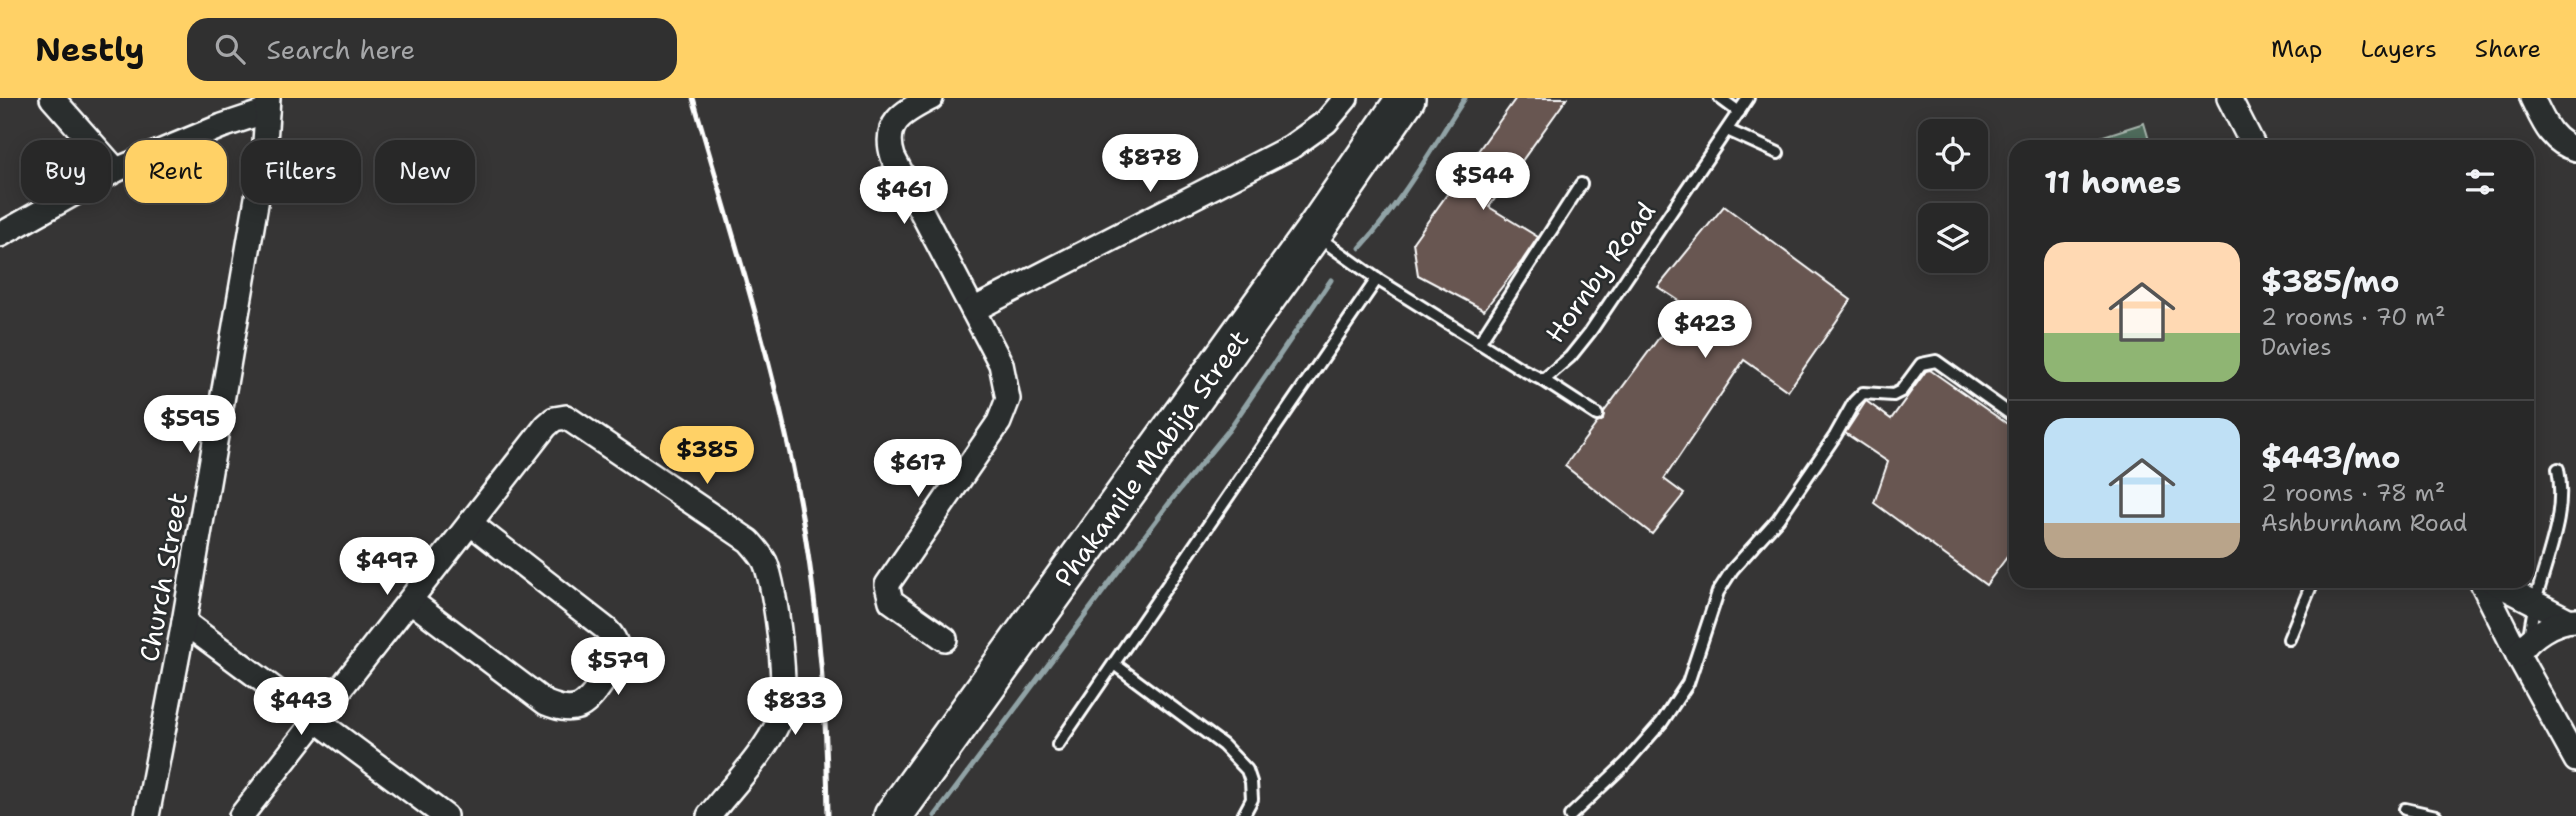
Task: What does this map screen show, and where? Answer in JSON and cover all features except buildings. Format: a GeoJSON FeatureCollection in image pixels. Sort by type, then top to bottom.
{"type":"FeatureCollection","features":[{"type":"Feature","properties":{"kind":"highway","name":"Phakamile Mabija Street"},"geometry":{"type":"LineString","coordinates":[[893,816],[1313,233],[1406,98]]}},
{"type":"Feature","properties":{"kind":"street"},"geometry":{"type":"LineString","coordinates":[[52,98],[116,170]]}},
{"type":"Feature","properties":{"kind":"street"},"geometry":{"type":"LineString","coordinates":[[931,98],[911,109],[890,130],[892,157],[1001,364],[1008,399],[999,422],[887,585],[891,601],[945,639]]}},
{"type":"Feature","properties":{"kind":"street"},"geometry":{"type":"LineString","coordinates":[[973,310],[1292,146],[1326,122],[1346,98]]}},
{"type":"Feature","properties":{"kind":"street"},"geometry":{"type":"LineString","coordinates":[[2229,98],[2250,140]]}},
{"type":"Feature","properties":{"kind":"street"},"geometry":{"type":"LineString","coordinates":[[2532,98],[2548,131],[2559,142],[2576,149]]}},
{"type":"Feature","properties":{"kind":"street"},"geometry":{"type":"LineString","coordinates":[[0,236],[116,170],[267,105]]}},
{"type":"Feature","properties":{"kind":"street","name":"Church Street"},"geometry":{"type":"LineString","coordinates":[[147,816],[184,622],[264,157],[267,105]]}},
{"type":"Feature","properties":{"kind":"street"},"geometry":{"type":"LineString","coordinates":[[241,816],[547,426],[554,419],[566,417],[749,541],[758,551],[769,574],[777,625],[783,711],[766,743],[709,816]]}},
{"type":"Feature","properties":{"kind":"street"},"geometry":{"type":"LineString","coordinates":[[411,601],[546,703],[559,708],[575,709],[591,698],[612,668],[617,647],[613,637],[470,523]]}},
{"type":"Feature","properties":{"kind":"street"},"geometry":{"type":"LineString","coordinates":[[2485,588],[2523,649],[2576,760]]}},
{"type":"Feature","properties":{"kind":"street"},"geometry":{"type":"LineString","coordinates":[[2506,588],[2572,620]]}},
{"type":"Feature","properties":{"kind":"street"},"geometry":{"type":"LineString","coordinates":[[2523,649],[2556,623],[2572,620]]}},
{"type":"Feature","properties":{"kind":"street"},"geometry":{"type":"LineString","coordinates":[[184,622],[439,814]]}},
{"type":"Feature","properties":{"kind":"lane"},"geometry":{"type":"LineString","coordinates":[[1720,98],[1739,112]]}},
{"type":"Feature","properties":{"kind":"lane","name":"Hornby Road"},"geometry":{"type":"LineString","coordinates":[[1313,233],[1377,279],[1543,380],[1585,340],[1748,98]]}},
{"type":"Feature","properties":{"kind":"lane"},"geometry":{"type":"LineString","coordinates":[[1727,130],[1778,153]]}},
{"type":"Feature","properties":{"kind":"lane"},"geometry":{"type":"LineString","coordinates":[[1479,343],[1581,184]]}},
{"type":"Feature","properties":{"kind":"lane"},"geometry":{"type":"LineString","coordinates":[[1058,745],[1377,279]]}},
{"type":"Feature","properties":{"kind":"lane"},"geometry":{"type":"LineString","coordinates":[[1570,816],[1641,747],[1688,683],[1718,592],[1731,570],[1778,519],[1835,436],[1854,402],[1863,393],[1893,395],[1901,391],[1921,364],[1936,361],[2009,413]]}},
{"type":"Feature","properties":{"kind":"lane"},"geometry":{"type":"LineString","coordinates":[[1543,380],[1597,415]]}},
{"type":"Feature","properties":{"kind":"lane"},"geometry":{"type":"LineString","coordinates":[[2523,649],[2559,512],[2561,490],[2558,469]]}},
{"type":"Feature","properties":{"kind":"lane"},"geometry":{"type":"LineString","coordinates":[[2289,639],[2310,588]]}},
{"type":"Feature","properties":{"kind":"lane"},"geometry":{"type":"LineString","coordinates":[[1114,664],[1223,745],[1247,770],[1252,799],[1243,816]]}},
{"type":"Feature","properties":{"kind":"lane"},"geometry":{"type":"LineString","coordinates":[[2405,809],[2436,816]]}},
{"type":"Feature","properties":{"kind":"green space"},"geometry":{"type":"Polygon","coordinates":[[[2144,123],[2149,140],[2091,140],[2144,123]]]}},
{"type":"Feature","properties":{"kind":"waterway"},"geometry":{"type":"LineString","coordinates":[[1360,248],[1403,194],[1465,98]]}},
{"type":"Feature","properties":{"kind":"waterway"},"geometry":{"type":"LineString","coordinates":[[935,816],[1173,498],[1228,431],[1331,280]]}},
{"type":"Feature","properties":{"kind":"railway"},"geometry":{"type":"LineString","coordinates":[[693,98],[764,347],[799,499],[820,657],[828,816]]}}]}
